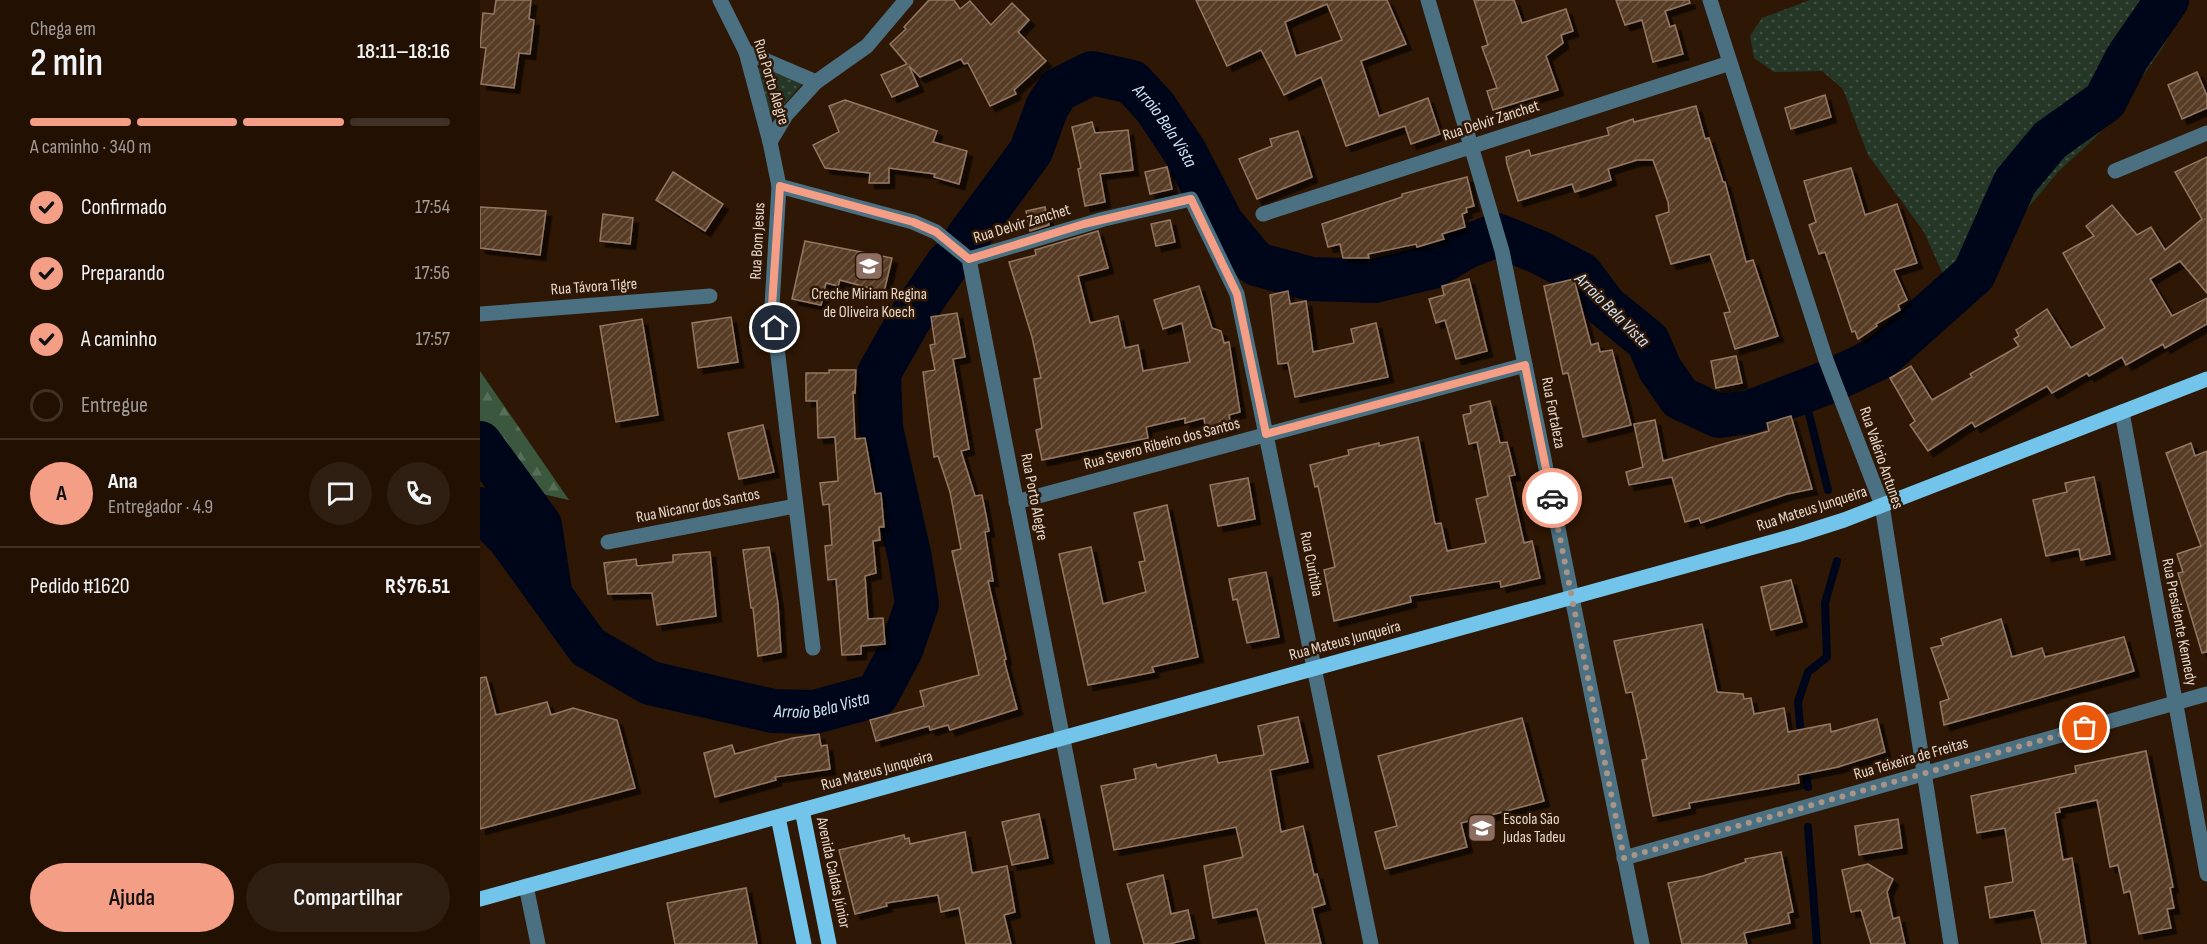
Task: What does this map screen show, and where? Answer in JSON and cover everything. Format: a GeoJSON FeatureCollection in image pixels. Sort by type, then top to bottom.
{"type":"FeatureCollection","features":[{"type":"Feature","properties":{"kind":"main road","name":"Rua Mateus Junqueira"},"geometry":{"type":"LineString","coordinates":[[480,899],[1797,535],[1882,505],[2207,379]]}},
{"type":"Feature","properties":{"kind":"main road","name":"Avenida Caldas Júnior"},"geometry":{"type":"LineString","coordinates":[[802,810],[829,944]]}},
{"type":"Feature","properties":{"kind":"main road"},"geometry":{"type":"LineString","coordinates":[[778,817],[804,944]]}},
{"type":"Feature","properties":{"kind":"street","name":"Rua Porto Alegre"},"geometry":{"type":"LineString","coordinates":[[720,0],[746,52],[770,142]]}},
{"type":"Feature","properties":{"kind":"street"},"geometry":{"type":"LineString","coordinates":[[770,142],[786,116],[816,81],[867,46],[906,0]]}},
{"type":"Feature","properties":{"kind":"street","name":"Rua Fortaleza"},"geometry":{"type":"LineString","coordinates":[[1428,0],[1502,251],[1642,944]]}},
{"type":"Feature","properties":{"kind":"street","name":"Rua Valério Antunes"},"geometry":{"type":"LineString","coordinates":[[1710,0],[1826,360],[1882,505],[1951,944]]}},
{"type":"Feature","properties":{"kind":"street"},"geometry":{"type":"LineString","coordinates":[[746,52],[816,81]]}},
{"type":"Feature","properties":{"kind":"street","name":"Rua Delvir Zanchet"},"geometry":{"type":"LineString","coordinates":[[1263,214],[1730,63]]}},
{"type":"Feature","properties":{"kind":"street"},"geometry":{"type":"LineString","coordinates":[[2115,171],[2207,133]]}},
{"type":"Feature","properties":{"kind":"street","name":"Rua Bom Jesus"},"geometry":{"type":"LineString","coordinates":[[770,142],[780,186],[772,306],[813,648]]}},
{"type":"Feature","properties":{"kind":"street"},"geometry":{"type":"LineString","coordinates":[[780,186],[913,222],[936,232],[969,259]]}},
{"type":"Feature","properties":{"kind":"street","name":"Rua Delvir Zanchet"},"geometry":{"type":"LineString","coordinates":[[969,259],[1084,224],[1191,199]]}},
{"type":"Feature","properties":{"kind":"street","name":"Rua Curitiba"},"geometry":{"type":"LineString","coordinates":[[1191,199],[1237,294],[1371,944]]}},
{"type":"Feature","properties":{"kind":"street","name":"Rua Porto Alegre"},"geometry":{"type":"LineString","coordinates":[[969,259],[1103,944]]}},
{"type":"Feature","properties":{"kind":"street","name":"Rua Távora Tigre"},"geometry":{"type":"LineString","coordinates":[[480,314],[710,296]]}},
{"type":"Feature","properties":{"kind":"street","name":"Rua Severo Ribeiro dos Santos"},"geometry":{"type":"LineString","coordinates":[[1016,502],[1525,365]]}},
{"type":"Feature","properties":{"kind":"street","name":"Rua Presidente Kennedy"},"geometry":{"type":"LineString","coordinates":[[2122,412],[2207,874]]}},
{"type":"Feature","properties":{"kind":"street","name":"Rua Nicanor dos Santos"},"geometry":{"type":"LineString","coordinates":[[608,542],[795,506]]}},
{"type":"Feature","properties":{"kind":"street","name":"Rua Teixeira de Freitas"},"geometry":{"type":"LineString","coordinates":[[1624,858],[2207,694]]}},
{"type":"Feature","properties":{"kind":"street"},"geometry":{"type":"LineString","coordinates":[[526,886],[538,944]]}},
{"type":"Feature","properties":{"kind":"green space"},"geometry":{"type":"Polygon","coordinates":[[[1810,0],[2183,0],[2181,11],[2163,47],[2126,100],[2096,137],[2059,171],[2021,216],[1999,258],[1970,299],[1950,290],[1924,232],[1868,155],[1843,89],[1822,71],[1774,72],[1754,58],[1750,36],[1762,18],[1810,0]]]}},
{"type":"Feature","properties":{"kind":"green space"},"geometry":{"type":"Polygon","coordinates":[[[754,66],[803,83],[769,122],[754,66]]]}},
{"type":"Feature","properties":{"kind":"green space"},"geometry":{"type":"Polygon","coordinates":[[[480,371],[569,500],[480,480],[480,371]]]}},
{"type":"Feature","properties":{"kind":"building"},"geometry":{"type":"Polygon","coordinates":[[[496,0],[531,0],[529,19],[534,20],[530,54],[519,53],[514,88],[481,84],[486,48],[480,47],[483,13],[494,14],[496,0]]]}},
{"type":"Feature","properties":{"kind":"building"},"geometry":{"type":"Polygon","coordinates":[[[929,0],[954,0],[960,9],[970,1],[991,25],[1012,3],[1029,20],[1018,32],[1046,61],[1014,90],[1016,94],[990,106],[968,63],[964,64],[961,59],[920,77],[909,66],[918,86],[892,97],[881,75],[907,64],[890,44],[906,29],[904,27],[929,0]]]}},
{"type":"Feature","properties":{"kind":"building"},"geometry":{"type":"Polygon","coordinates":[[[1196,0],[1387,0],[1406,44],[1361,61],[1379,116],[1428,98],[1440,134],[1411,144],[1405,126],[1346,146],[1321,77],[1284,95],[1261,50],[1227,66],[1196,0]],[[1327,4],[1285,22],[1296,56],[1342,40],[1327,4]]]}},
{"type":"Feature","properties":{"kind":"building"},"geometry":{"type":"Polygon","coordinates":[[[1474,0],[1514,0],[1522,23],[1566,9],[1573,31],[1561,35],[1563,43],[1546,56],[1558,90],[1493,110],[1487,91],[1497,88],[1482,47],[1488,45],[1474,0]]]}},
{"type":"Feature","properties":{"kind":"building"},"geometry":{"type":"Polygon","coordinates":[[[1616,0],[1689,0],[1690,3],[1665,11],[1670,27],[1675,25],[1683,54],[1653,62],[1642,20],[1625,25],[1616,0]]]}},
{"type":"Feature","properties":{"kind":"building"},"geometry":{"type":"Polygon","coordinates":[[[2197,72],[2207,96],[2207,108],[2182,119],[2168,85],[2197,72]]]}},
{"type":"Feature","properties":{"kind":"building"},"geometry":{"type":"Polygon","coordinates":[[[1825,95],[1831,117],[1791,129],[1785,108],[1825,95]]]}},
{"type":"Feature","properties":{"kind":"building"},"geometry":{"type":"Polygon","coordinates":[[[845,100],[937,131],[933,142],[967,151],[959,184],[934,177],[935,174],[889,168],[889,183],[869,183],[870,173],[825,168],[813,145],[839,132],[829,106],[845,100]]]}},
{"type":"Feature","properties":{"kind":"building"},"geometry":{"type":"Polygon","coordinates":[[[1696,106],[1705,139],[1709,138],[1723,182],[1725,182],[1746,262],[1753,260],[1778,336],[1735,349],[1724,313],[1730,312],[1710,254],[1671,264],[1656,216],[1669,212],[1668,202],[1653,160],[1637,160],[1608,169],[1611,180],[1575,192],[1572,184],[1518,201],[1507,164],[1506,157],[1529,150],[1531,156],[1609,135],[1607,128],[1633,119],[1634,122],[1696,106]]]}},
{"type":"Feature","properties":{"kind":"building"},"geometry":{"type":"Polygon","coordinates":[[[1092,122],[1095,133],[1128,130],[1133,170],[1100,174],[1105,202],[1085,206],[1078,169],[1081,168],[1072,127],[1092,122]]]}},
{"type":"Feature","properties":{"kind":"building"},"geometry":{"type":"Polygon","coordinates":[[[1298,131],[1312,177],[1257,199],[1239,159],[1272,146],[1270,139],[1298,131]]]}},
{"type":"Feature","properties":{"kind":"building"},"geometry":{"type":"Polygon","coordinates":[[[2207,157],[2207,293],[2180,261],[2150,279],[2172,316],[2207,298],[2207,324],[2165,348],[2163,344],[2126,365],[2122,357],[2089,376],[2087,373],[2052,393],[2047,386],[1975,427],[1972,422],[1928,451],[1910,425],[1915,421],[1890,378],[1911,366],[1932,400],[1972,377],[1970,374],[2019,346],[2014,339],[2019,336],[2016,330],[2047,309],[2071,348],[2105,328],[2063,253],[2094,236],[2086,226],[2112,205],[2137,235],[2151,227],[2165,250],[2202,219],[2175,172],[2207,157]]]}},
{"type":"Feature","properties":{"kind":"building"},"geometry":{"type":"Polygon","coordinates":[[[1167,167],[1172,189],[1150,194],[1145,172],[1167,167]]]}},
{"type":"Feature","properties":{"kind":"building"},"geometry":{"type":"Polygon","coordinates":[[[1851,168],[1865,215],[1897,204],[1917,263],[1894,270],[1907,300],[1898,305],[1900,310],[1876,324],[1877,326],[1858,339],[1855,331],[1852,332],[1825,252],[1819,254],[1809,225],[1816,222],[1804,181],[1851,168]]]}},
{"type":"Feature","properties":{"kind":"building"},"geometry":{"type":"Polygon","coordinates":[[[673,172],[723,204],[705,231],[656,200],[673,172]]]}},
{"type":"Feature","properties":{"kind":"building"},"geometry":{"type":"Polygon","coordinates":[[[1467,177],[1474,206],[1466,208],[1467,212],[1462,214],[1465,227],[1442,234],[1444,239],[1417,247],[1416,244],[1368,254],[1369,258],[1343,258],[1340,244],[1328,247],[1322,224],[1402,197],[1402,194],[1467,177]]]}},
{"type":"Feature","properties":{"kind":"building"},"geometry":{"type":"Polygon","coordinates":[[[480,207],[546,211],[540,255],[480,248],[480,207]]]}},
{"type":"Feature","properties":{"kind":"building"},"geometry":{"type":"Polygon","coordinates":[[[1045,207],[1049,225],[1030,231],[1026,211],[1045,207]]]}},
{"type":"Feature","properties":{"kind":"building"},"geometry":{"type":"Polygon","coordinates":[[[603,214],[633,218],[630,244],[600,241],[603,214]]]}},
{"type":"Feature","properties":{"kind":"building"},"geometry":{"type":"Polygon","coordinates":[[[1170,220],[1175,242],[1156,246],[1151,224],[1170,220]]]}},
{"type":"Feature","properties":{"kind":"building"},"geometry":{"type":"Polygon","coordinates":[[[1098,231],[1108,268],[1078,276],[1090,323],[1118,316],[1125,348],[1138,345],[1143,371],[1190,362],[1182,323],[1163,329],[1154,300],[1199,286],[1212,328],[1221,331],[1224,343],[1229,342],[1240,412],[1229,415],[1231,426],[1206,431],[1204,418],[1185,423],[1185,418],[1146,427],[1148,438],[1042,460],[1036,430],[1042,428],[1034,379],[1041,378],[1032,337],[1009,262],[1036,255],[1035,250],[1098,231]]]}},
{"type":"Feature","properties":{"kind":"building"},"geometry":{"type":"Polygon","coordinates":[[[805,241],[892,258],[884,292],[840,280],[838,286],[826,283],[821,305],[792,299],[805,241]]]}},
{"type":"Feature","properties":{"kind":"building"},"geometry":{"type":"Polygon","coordinates":[[[1469,279],[1487,351],[1456,359],[1445,320],[1436,323],[1429,299],[1444,295],[1442,286],[1469,279]]]}},
{"type":"Feature","properties":{"kind":"building"},"geometry":{"type":"Polygon","coordinates":[[[1574,279],[1591,345],[1598,343],[1600,352],[1612,350],[1631,425],[1583,437],[1568,373],[1563,374],[1544,286],[1574,279]]]}},
{"type":"Feature","properties":{"kind":"building"},"geometry":{"type":"Polygon","coordinates":[[[1288,291],[1290,304],[1306,301],[1313,352],[1354,343],[1351,329],[1376,323],[1388,377],[1295,397],[1288,363],[1278,364],[1270,295],[1288,291]]]}},
{"type":"Feature","properties":{"kind":"building"},"geometry":{"type":"Polygon","coordinates":[[[957,313],[965,357],[953,359],[969,449],[961,451],[975,496],[982,495],[989,531],[985,532],[993,581],[988,581],[1006,659],[1004,660],[1017,709],[950,730],[948,725],[930,730],[929,726],[876,741],[870,720],[924,706],[920,691],[979,675],[952,551],[961,549],[950,492],[938,456],[934,457],[923,372],[935,370],[930,345],[935,344],[931,317],[957,313]]]}},
{"type":"Feature","properties":{"kind":"building"},"geometry":{"type":"Polygon","coordinates":[[[731,317],[738,362],[698,368],[692,323],[731,317]]]}},
{"type":"Feature","properties":{"kind":"building"},"geometry":{"type":"Polygon","coordinates":[[[642,319],[658,415],[616,422],[600,326],[642,319]]]}},
{"type":"Feature","properties":{"kind":"building"},"geometry":{"type":"Polygon","coordinates":[[[1736,356],[1742,383],[1716,388],[1711,361],[1736,356]]]}},
{"type":"Feature","properties":{"kind":"building"},"geometry":{"type":"Polygon","coordinates":[[[829,370],[856,370],[855,393],[853,392],[855,439],[865,438],[875,494],[881,493],[884,527],[879,527],[880,540],[873,541],[876,573],[865,576],[868,619],[883,618],[885,644],[861,646],[861,654],[842,655],[836,579],[828,580],[825,546],[832,545],[829,504],[823,505],[820,483],[838,481],[835,437],[818,438],[817,401],[806,401],[806,373],[829,373],[829,370]]]}},
{"type":"Feature","properties":{"kind":"building"},"geometry":{"type":"Polygon","coordinates":[[[1490,401],[1500,443],[1507,442],[1515,475],[1509,476],[1524,543],[1532,541],[1540,578],[1501,587],[1500,581],[1410,596],[1411,602],[1334,621],[1324,570],[1335,567],[1318,486],[1315,487],[1310,465],[1349,455],[1348,450],[1418,437],[1435,524],[1441,523],[1447,551],[1486,543],[1476,499],[1488,496],[1477,442],[1469,444],[1463,415],[1471,413],[1470,406],[1490,401]]]}},
{"type":"Feature","properties":{"kind":"building"},"geometry":{"type":"Polygon","coordinates":[[[1791,416],[1812,489],[1787,494],[1701,523],[1699,518],[1685,522],[1672,477],[1629,485],[1626,472],[1643,467],[1634,424],[1655,420],[1663,461],[1769,431],[1767,423],[1791,416]]]}},
{"type":"Feature","properties":{"kind":"building"},"geometry":{"type":"Polygon","coordinates":[[[763,425],[774,472],[739,479],[728,433],[763,425]]]}},
{"type":"Feature","properties":{"kind":"building"},"geometry":{"type":"Polygon","coordinates":[[[2191,443],[2195,456],[2207,451],[2207,652],[2202,653],[2178,573],[2183,572],[2177,554],[2201,546],[2166,453],[2191,443]]]}},
{"type":"Feature","properties":{"kind":"building"},"geometry":{"type":"Polygon","coordinates":[[[2094,477],[2110,554],[2081,560],[2079,549],[2046,556],[2033,500],[2067,492],[2065,483],[2094,477]]]}},
{"type":"Feature","properties":{"kind":"building"},"geometry":{"type":"Polygon","coordinates":[[[1248,478],[1255,519],[1218,526],[1210,485],[1248,478]]]}},
{"type":"Feature","properties":{"kind":"building"},"geometry":{"type":"Polygon","coordinates":[[[1167,505],[1198,657],[1152,667],[1154,672],[1088,685],[1059,554],[1091,547],[1103,604],[1146,592],[1139,562],[1145,561],[1134,513],[1167,505]]]}},
{"type":"Feature","properties":{"kind":"building"},"geometry":{"type":"Polygon","coordinates":[[[769,547],[778,604],[781,652],[758,656],[743,550],[769,547]]]}},
{"type":"Feature","properties":{"kind":"building"},"geometry":{"type":"Polygon","coordinates":[[[710,552],[716,616],[657,625],[652,593],[608,594],[604,563],[636,559],[637,566],[673,562],[673,555],[710,552]]]}},
{"type":"Feature","properties":{"kind":"building"},"geometry":{"type":"Polygon","coordinates":[[[1266,572],[1279,637],[1247,643],[1237,599],[1233,600],[1229,579],[1266,572]]]}},
{"type":"Feature","properties":{"kind":"building"},"geometry":{"type":"Polygon","coordinates":[[[1791,580],[1802,622],[1771,630],[1761,587],[1791,580]]]}},
{"type":"Feature","properties":{"kind":"building"},"geometry":{"type":"Polygon","coordinates":[[[2001,619],[2012,657],[2042,648],[2045,657],[2124,637],[2134,671],[1944,725],[1940,702],[1949,699],[1931,648],[1943,645],[1941,639],[1943,638],[2001,619]]]}},
{"type":"Feature","properties":{"kind":"building"},"geometry":{"type":"Polygon","coordinates":[[[1702,624],[1717,692],[1743,694],[1744,699],[1751,698],[1754,714],[1784,708],[1788,732],[1830,724],[1831,732],[1877,719],[1885,752],[1838,767],[1798,775],[1799,783],[1689,803],[1690,808],[1653,816],[1642,760],[1647,759],[1632,692],[1626,693],[1614,641],[1702,624]]]}},
{"type":"Feature","properties":{"kind":"building"},"geometry":{"type":"Polygon","coordinates":[[[486,677],[496,715],[547,702],[551,715],[573,708],[617,720],[635,788],[480,829],[480,678],[486,677]]]}},
{"type":"Feature","properties":{"kind":"building"},"geometry":{"type":"Polygon","coordinates":[[[1298,717],[1308,762],[1270,770],[1281,832],[1303,826],[1314,875],[1317,874],[1325,904],[1312,908],[1321,944],[1266,944],[1257,909],[1213,918],[1204,866],[1243,857],[1236,827],[1114,850],[1101,786],[1136,779],[1134,769],[1156,764],[1157,768],[1216,755],[1218,763],[1264,755],[1258,726],[1298,717]]]}},
{"type":"Feature","properties":{"kind":"building"},"geometry":{"type":"Polygon","coordinates":[[[1522,718],[1544,801],[1461,823],[1467,847],[1385,869],[1375,832],[1397,826],[1378,756],[1522,718]]]}},
{"type":"Feature","properties":{"kind":"building"},"geometry":{"type":"Polygon","coordinates":[[[819,734],[821,746],[827,745],[830,769],[775,777],[776,780],[715,797],[704,753],[732,745],[735,754],[793,738],[819,734]]]}},
{"type":"Feature","properties":{"kind":"building"},"geometry":{"type":"Polygon","coordinates":[[[2146,751],[2173,887],[2170,888],[2174,908],[2167,909],[2171,928],[2139,934],[2130,891],[2124,893],[2118,865],[2110,867],[2097,800],[2059,808],[2060,812],[2055,813],[2063,860],[2072,858],[2086,944],[2042,944],[2034,910],[1990,918],[1985,887],[2013,882],[2005,828],[1977,833],[1971,796],[2076,773],[2075,766],[2146,751]]]}},
{"type":"Feature","properties":{"kind":"building"},"geometry":{"type":"Polygon","coordinates":[[[1039,814],[1048,858],[1012,865],[1002,822],[1039,814]]]}},
{"type":"Feature","properties":{"kind":"building"},"geometry":{"type":"Polygon","coordinates":[[[1898,819],[1902,848],[1859,855],[1855,826],[1898,819]]]}},
{"type":"Feature","properties":{"kind":"building"},"geometry":{"type":"Polygon","coordinates":[[[965,832],[972,873],[1007,866],[1015,912],[1004,915],[1011,944],[966,944],[959,908],[941,912],[938,895],[886,903],[887,906],[855,914],[839,850],[904,835],[905,839],[909,838],[910,844],[965,832]]]}},
{"type":"Feature","properties":{"kind":"building"},"geometry":{"type":"Polygon","coordinates":[[[1781,852],[1793,912],[1788,913],[1790,923],[1744,933],[1747,944],[1682,944],[1668,883],[1703,876],[1746,862],[1745,859],[1781,852]]]}},
{"type":"Feature","properties":{"kind":"building"},"geometry":{"type":"Polygon","coordinates":[[[1868,864],[1893,879],[1887,892],[1893,919],[1899,917],[1905,944],[1871,944],[1861,910],[1851,912],[1842,870],[1868,864]]]}},
{"type":"Feature","properties":{"kind":"building"},"geometry":{"type":"Polygon","coordinates":[[[1163,875],[1171,914],[1188,910],[1194,938],[1169,944],[1144,944],[1127,884],[1163,875]]]}},
{"type":"Feature","properties":{"kind":"building"},"geometry":{"type":"Polygon","coordinates":[[[746,888],[757,944],[675,944],[667,903],[746,888]]]}},
{"type":"Feature","properties":{"kind":"waterway","name":"Arroio Bela Vista"},"geometry":{"type":"LineString","coordinates":[[967,238],[1031,151],[1047,107],[1058,90],[1092,73],[1132,82],[1155,107],[1185,152],[1222,223],[1256,264],[1311,279],[1374,281],[1432,267],[1466,247],[1497,235],[1541,253],[1581,274],[1605,306],[1648,341],[1660,369],[1680,398],[1719,416],[1750,412],[1831,381],[1881,357],[1974,274],[2015,182],[2050,140],[2105,101],[2127,58],[2167,0]]}},
{"type":"Feature","properties":{"kind":"waterway","name":"Arroio Bela Vista"},"geometry":{"type":"LineString","coordinates":[[480,509],[509,538],[588,647],[650,683],[773,711],[814,712],[877,695],[901,650],[917,604],[910,558],[881,428],[879,373],[909,320],[948,263]]}},
{"type":"Feature","properties":{"kind":"waterway"},"geometry":{"type":"LineString","coordinates":[[1803,390],[1828,490]]}},
{"type":"Feature","properties":{"kind":"waterway","name":"Arroio Bela Vista"},"geometry":{"type":"LineString","coordinates":[[480,443],[540,525],[550,591]]}},
{"type":"Feature","properties":{"kind":"waterway"},"geometry":{"type":"LineString","coordinates":[[1801,738],[1798,702],[1808,672],[1827,657],[1825,603],[1837,561]]}},
{"type":"Feature","properties":{"kind":"waterway"},"geometry":{"type":"LineString","coordinates":[[1804,765],[1808,787]]}},
{"type":"Feature","properties":{"kind":"waterway"},"geometry":{"type":"LineString","coordinates":[[1808,827],[1817,944]]}},
{"type":"Feature","properties":{"kind":"way so far"},"geometry":{"type":"LineString","coordinates":[[1552,498],[1624,858],[2085,728]]}},
{"type":"Feature","properties":{"kind":"place","name":"Creche Miriam Regina de Oliveira Koech"},"geometry":{"type":"Point","coordinates":[869,266]}},
{"type":"Feature","properties":{"kind":"place","name":"Escola São Judas Tadeu"},"geometry":{"type":"Point","coordinates":[1482,828]}},
{"type":"Feature","properties":{"kind":"route"},"geometry":{"type":"LineString","coordinates":[[775,328],[772,306],[780,186],[891,214],[913,222],[936,232],[969,259],[1084,224],[1191,199],[1237,294],[1266,434],[1525,365],[1552,498]]}}]}
